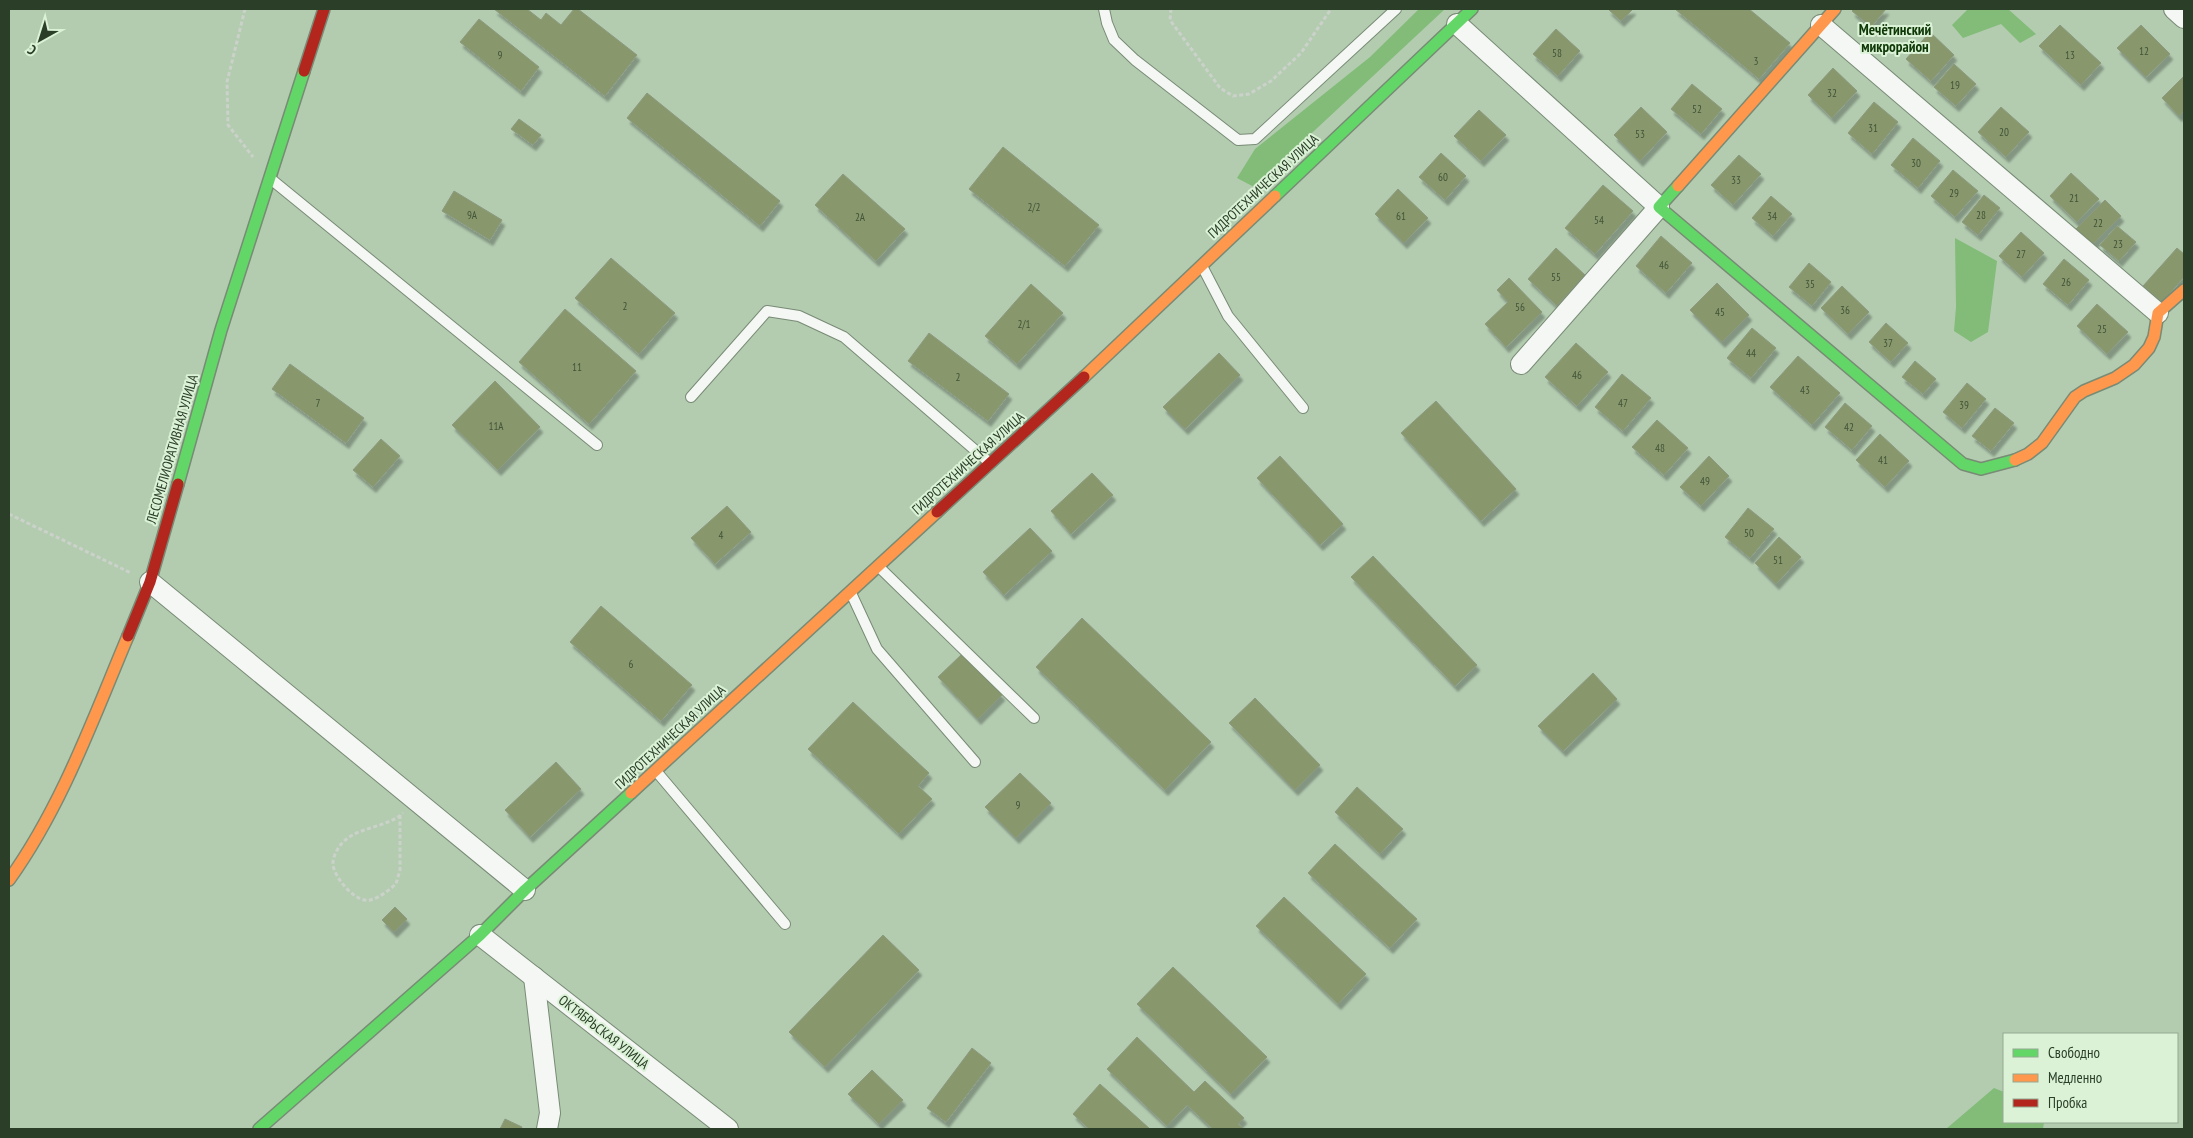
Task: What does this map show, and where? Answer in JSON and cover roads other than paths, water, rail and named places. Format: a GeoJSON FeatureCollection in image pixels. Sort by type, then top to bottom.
{"type":"FeatureCollection","features":[{"type":"Feature","properties":{"kind":"street","name":"ГИДРОТЕХНИЧЕСКАЯ УЛИЦА"},"geometry":{"type":"LineString","coordinates":[[259,1129],[480,935],[525,890],[990,464],[1472,9]]}},
{"type":"Feature","properties":{"kind":"street"},"geometry":{"type":"LineString","coordinates":[[1521,364],[1835,9]]}},
{"type":"Feature","properties":{"kind":"street"},"geometry":{"type":"LineString","coordinates":[[2174,9],[2184,18]]}},
{"type":"Feature","properties":{"kind":"street","name":"ЛЕСОМЕЛИОРАТИВНАЯ УЛИЦА"},"geometry":{"type":"LineString","coordinates":[[9,880],[24,859],[72,771],[150,582],[221,330],[322,11]]}},
{"type":"Feature","properties":{"kind":"street"},"geometry":{"type":"LineString","coordinates":[[1456,24],[1659,207],[1963,464],[1977,470],[2018,460],[2042,443],[2068,404],[2083,391],[2132,369],[2148,348],[2158,328],[2158,313],[2184,290]]}},
{"type":"Feature","properties":{"kind":"street"},"geometry":{"type":"LineString","coordinates":[[1821,25],[2158,313]]}},
{"type":"Feature","properties":{"kind":"street"},"geometry":{"type":"LineString","coordinates":[[150,582],[525,890]]}},
{"type":"Feature","properties":{"kind":"street","name":"ОКТЯБРЬСКАЯ УЛИЦА"},"geometry":{"type":"LineString","coordinates":[[480,935],[728,1129]]}},
{"type":"Feature","properties":{"kind":"street"},"geometry":{"type":"LineString","coordinates":[[534,977],[550,1113],[547,1129]]}},
{"type":"Feature","properties":{"kind":"lane"},"geometry":{"type":"LineString","coordinates":[[1104,9],[1114,40],[1135,60],[1238,140],[1255,139],[1396,9]]}},
{"type":"Feature","properties":{"kind":"lane"},"geometry":{"type":"LineString","coordinates":[[269,178],[597,445]]}},
{"type":"Feature","properties":{"kind":"lane"},"geometry":{"type":"LineString","coordinates":[[1202,265],[1228,316],[1303,408]]}},
{"type":"Feature","properties":{"kind":"lane"},"geometry":{"type":"LineString","coordinates":[[691,396],[767,311],[799,316],[844,337],[990,464]]}},
{"type":"Feature","properties":{"kind":"lane"},"geometry":{"type":"LineString","coordinates":[[878,566],[1034,718]]}},
{"type":"Feature","properties":{"kind":"lane"},"geometry":{"type":"LineString","coordinates":[[850,592],[877,649],[975,762]]}},
{"type":"Feature","properties":{"kind":"lane"},"geometry":{"type":"LineString","coordinates":[[655,770],[785,924]]}},
{"type":"Feature","properties":{"kind":"district","name":"Мечётинский микрорайон"},"geometry":{"type":"Point","coordinates":[1895,38]}}]}
